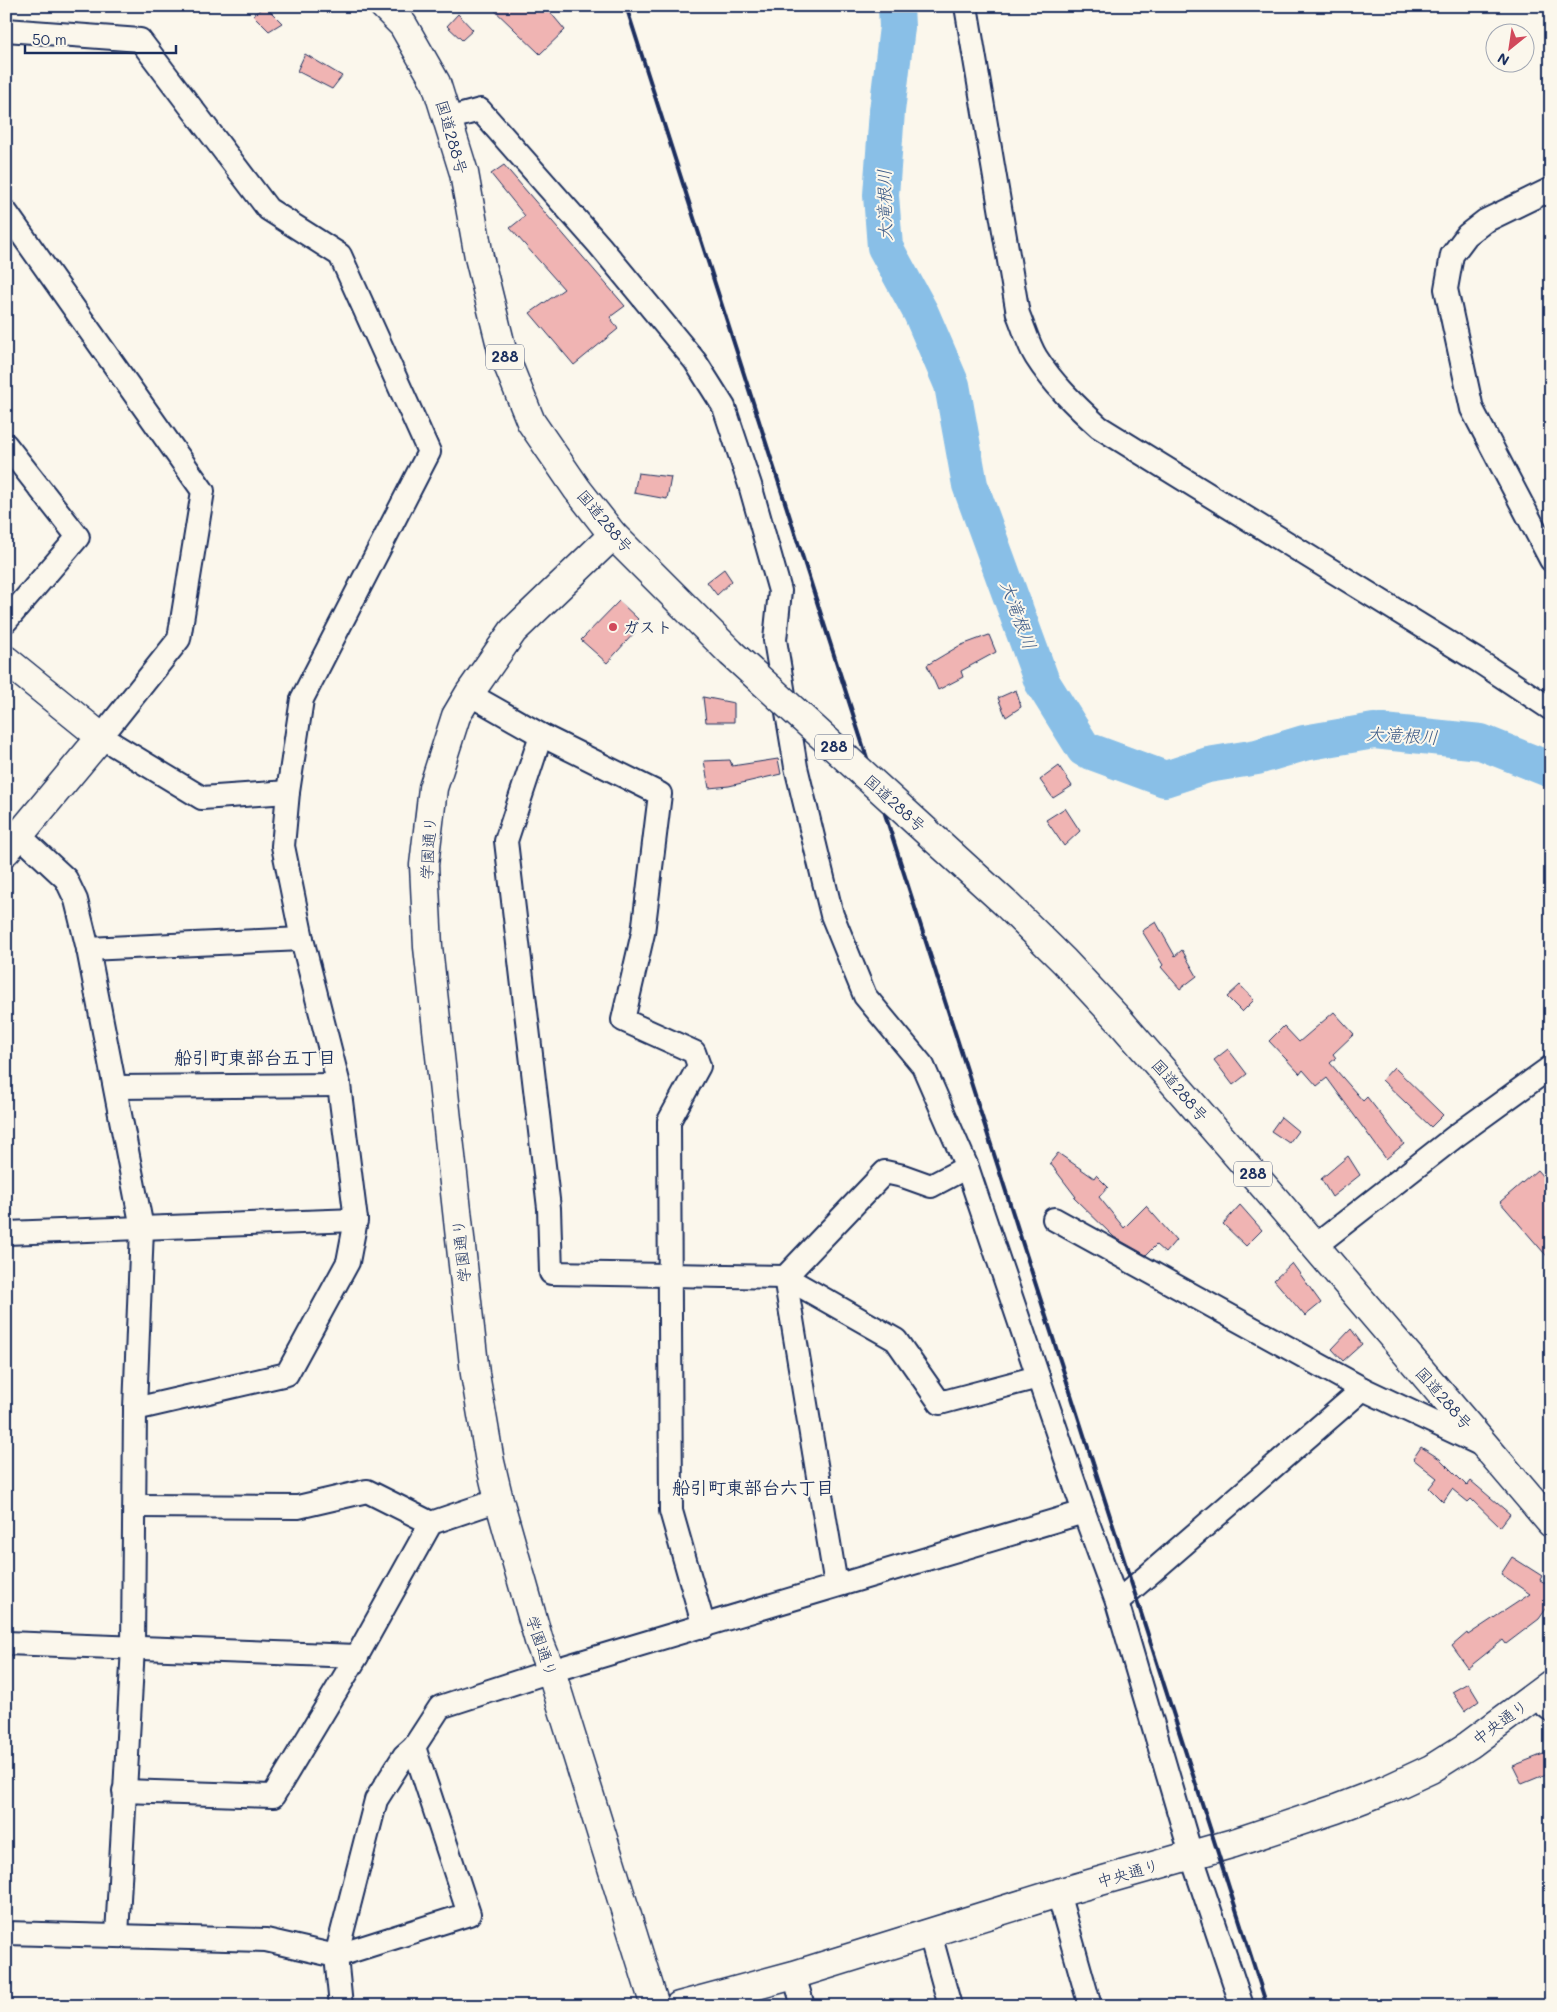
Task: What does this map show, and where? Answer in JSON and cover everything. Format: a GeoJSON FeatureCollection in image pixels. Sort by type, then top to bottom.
{"type":"FeatureCollection","features":[{"type":"Feature","properties":{"kind":"main road","name":"国道288号"},"geometry":{"type":"LineString","coordinates":[[384,6],[403,26],[436,83],[464,174],[480,257],[502,350],[531,422],[577,488],[613,535],[731,653],[1004,902],[1064,961],[1145,1050],[1315,1246],[1551,1523]]}},
{"type":"Feature","properties":{"kind":"main road","name":"学園通り"},"geometry":{"type":"LineString","coordinates":[[613,535],[513,631],[456,716],[433,788],[424,866],[428,947],[475,1374],[490,1462],[539,1641],[551,1671],[655,2006]]}},
{"type":"Feature","properties":{"kind":"main road"},"geometry":{"type":"LineString","coordinates":[[6,660],[102,737],[13,844]]}},
{"type":"Feature","properties":{"kind":"main road","name":"中央通り"},"geometry":{"type":"LineString","coordinates":[[679,2006],[794,1975],[1058,1893],[1276,1830],[1388,1789],[1439,1764],[1545,1697]]}},
{"type":"Feature","properties":{"kind":"street"},"geometry":{"type":"LineString","coordinates":[[966,6],[1018,314],[1036,356],[1072,403],[1099,427],[1480,662],[1551,709]]}},
{"type":"Feature","properties":{"kind":"street"},"geometry":{"type":"LineString","coordinates":[[6,30],[140,40],[268,210],[340,255],[429,452],[302,699],[288,792],[283,846],[302,939],[339,1085],[356,1220],[348,1262],[287,1374],[135,1409]]}},
{"type":"Feature","properties":{"kind":"street"},"geometry":{"type":"LineString","coordinates":[[448,119],[480,110],[600,246],[688,354],[724,407],[750,485],[780,590],[775,640],[796,767],[832,915],[865,996],[923,1066],[967,1167],[1084,1512],[1118,1602],[1191,1854],[1242,2006]]}},
{"type":"Feature","properties":{"kind":"street"},"geometry":{"type":"LineString","coordinates":[[1551,189],[1485,221],[1467,235],[1452,255],[1446,289],[1472,409],[1551,560]]}},
{"type":"Feature","properties":{"kind":"street"},"geometry":{"type":"LineString","coordinates":[[6,212],[203,491],[179,639],[102,737],[202,798],[288,792]]}},
{"type":"Feature","properties":{"kind":"street"},"geometry":{"type":"LineString","coordinates":[[6,445],[78,538],[6,621]]}},
{"type":"Feature","properties":{"kind":"street"},"geometry":{"type":"LineString","coordinates":[[470,694],[541,735],[660,794],[643,933],[623,1020],[694,1052],[699,1066],[669,1121],[671,1511],[704,1627]]}},
{"type":"Feature","properties":{"kind":"street"},"geometry":{"type":"LineString","coordinates":[[541,735],[506,841],[548,1208],[551,1273],[785,1277],[896,1340],[940,1403],[1038,1377]]}},
{"type":"Feature","properties":{"kind":"street"},"geometry":{"type":"LineString","coordinates":[[13,844],[66,879],[76,900],[116,1087],[142,1228],[135,1409],[133,1647],[117,1936]]}},
{"type":"Feature","properties":{"kind":"street"},"geometry":{"type":"LineString","coordinates":[[88,949],[302,939]]}},
{"type":"Feature","properties":{"kind":"street"},"geometry":{"type":"LineString","coordinates":[[1315,1246],[1457,1135],[1551,1067]]}},
{"type":"Feature","properties":{"kind":"street"},"geometry":{"type":"LineString","coordinates":[[116,1087],[339,1085]]}},
{"type":"Feature","properties":{"kind":"street"},"geometry":{"type":"LineString","coordinates":[[785,1277],[885,1172],[931,1186],[967,1167]]}},
{"type":"Feature","properties":{"kind":"street"},"geometry":{"type":"LineString","coordinates":[[1054,1219],[1363,1389],[1486,1447]]}},
{"type":"Feature","properties":{"kind":"street"},"geometry":{"type":"LineString","coordinates":[[6,1233],[356,1220]]}},
{"type":"Feature","properties":{"kind":"street"},"geometry":{"type":"LineString","coordinates":[[785,1277],[836,1585]]}},
{"type":"Feature","properties":{"kind":"street"},"geometry":{"type":"LineString","coordinates":[[1118,1602],[1363,1389]]}},
{"type":"Feature","properties":{"kind":"street"},"geometry":{"type":"LineString","coordinates":[[135,1506],[298,1507],[368,1491],[431,1523]]}},
{"type":"Feature","properties":{"kind":"street"},"geometry":{"type":"LineString","coordinates":[[124,1791],[273,1796],[357,1656],[431,1523],[499,1500]]}},
{"type":"Feature","properties":{"kind":"street"},"geometry":{"type":"LineString","coordinates":[[341,2006],[336,1956],[376,1800],[404,1756],[414,1747],[440,1707],[551,1671],[704,1627],[836,1585],[1084,1512]]}},
{"type":"Feature","properties":{"kind":"street"},"geometry":{"type":"LineString","coordinates":[[6,1643],[357,1656]]}},
{"type":"Feature","properties":{"kind":"street"},"geometry":{"type":"LineString","coordinates":[[6,1933],[266,1940],[336,1956],[469,1914],[414,1747]]}},
{"type":"Feature","properties":{"kind":"street"},"geometry":{"type":"LineString","coordinates":[[1058,1893],[1090,2006]]}},
{"type":"Feature","properties":{"kind":"street"},"geometry":{"type":"LineString","coordinates":[[930,1934],[950,2006]]}},
{"type":"Feature","properties":{"kind":"street"},"geometry":{"type":"LineString","coordinates":[[794,1975],[803,2006]]}},
{"type":"Feature","properties":{"kind":"building"},"geometry":{"type":"Polygon","coordinates":[[[265,6],[282,23],[269,31],[253,15],[265,6]]]}},
{"type":"Feature","properties":{"kind":"building"},"geometry":{"type":"Polygon","coordinates":[[[490,6],[545,6],[565,30],[540,54],[490,6]]]}},
{"type":"Feature","properties":{"kind":"building"},"geometry":{"type":"Polygon","coordinates":[[[458,14],[473,30],[462,40],[447,26],[458,14]]]}},
{"type":"Feature","properties":{"kind":"building"},"geometry":{"type":"Polygon","coordinates":[[[305,54],[342,76],[332,89],[297,71],[305,54]]]}},
{"type":"Feature","properties":{"kind":"building"},"geometry":{"type":"Polygon","coordinates":[[[504,165],[625,306],[610,317],[618,329],[574,365],[530,313],[564,289],[510,228],[525,216],[491,174],[504,165]]]}},
{"type":"Feature","properties":{"kind":"building"},"geometry":{"type":"Polygon","coordinates":[[[638,473],[671,477],[667,499],[634,493],[638,473]]]}},
{"type":"Feature","properties":{"kind":"building"},"geometry":{"type":"Polygon","coordinates":[[[724,569],[732,581],[717,595],[707,582],[724,569]]]}},
{"type":"Feature","properties":{"kind":"building"},"geometry":{"type":"Polygon","coordinates":[[[619,601],[638,619],[630,628],[635,632],[607,663],[581,640],[619,601]]]}},
{"type":"Feature","properties":{"kind":"building"},"geometry":{"type":"Polygon","coordinates":[[[989,635],[996,652],[961,671],[963,677],[938,690],[927,665],[959,646],[989,635]]]}},
{"type":"Feature","properties":{"kind":"building"},"geometry":{"type":"Polygon","coordinates":[[[1016,690],[1021,707],[1006,717],[998,698],[1016,690]]]}},
{"type":"Feature","properties":{"kind":"building"},"geometry":{"type":"Polygon","coordinates":[[[703,697],[734,703],[734,722],[706,722],[703,697]]]}},
{"type":"Feature","properties":{"kind":"building"},"geometry":{"type":"Polygon","coordinates":[[[778,759],[781,774],[729,786],[709,788],[704,761],[730,760],[732,766],[778,759]]]}},
{"type":"Feature","properties":{"kind":"building"},"geometry":{"type":"Polygon","coordinates":[[[1059,766],[1072,786],[1053,798],[1040,780],[1059,766]]]}},
{"type":"Feature","properties":{"kind":"building"},"geometry":{"type":"Polygon","coordinates":[[[1065,808],[1080,831],[1064,846],[1046,820],[1065,808]]]}},
{"type":"Feature","properties":{"kind":"building"},"geometry":{"type":"Polygon","coordinates":[[[1156,922],[1175,956],[1182,950],[1197,976],[1180,989],[1161,967],[1163,965],[1142,931],[1156,922]]]}},
{"type":"Feature","properties":{"kind":"building"},"geometry":{"type":"Polygon","coordinates":[[[1240,985],[1254,1000],[1242,1012],[1227,997],[1240,985]]]}},
{"type":"Feature","properties":{"kind":"building"},"geometry":{"type":"Polygon","coordinates":[[[1334,1012],[1354,1034],[1333,1054],[1336,1058],[1330,1063],[1363,1101],[1367,1097],[1404,1144],[1386,1159],[1327,1078],[1317,1086],[1303,1070],[1300,1074],[1269,1041],[1284,1026],[1299,1042],[1334,1012]]]}},
{"type":"Feature","properties":{"kind":"building"},"geometry":{"type":"Polygon","coordinates":[[[1228,1049],[1247,1074],[1233,1085],[1214,1060],[1228,1049]]]}},
{"type":"Feature","properties":{"kind":"building"},"geometry":{"type":"Polygon","coordinates":[[[1394,1067],[1443,1115],[1431,1127],[1382,1080],[1394,1067]]]}},
{"type":"Feature","properties":{"kind":"building"},"geometry":{"type":"Polygon","coordinates":[[[1281,1117],[1298,1131],[1289,1143],[1271,1131],[1281,1117]]]}},
{"type":"Feature","properties":{"kind":"building"},"geometry":{"type":"Polygon","coordinates":[[[1058,1153],[1094,1178],[1096,1175],[1108,1187],[1099,1197],[1124,1228],[1146,1206],[1176,1240],[1165,1253],[1156,1245],[1146,1255],[1114,1237],[1074,1198],[1076,1197],[1050,1163],[1058,1153]]]}},
{"type":"Feature","properties":{"kind":"building"},"geometry":{"type":"Polygon","coordinates":[[[1348,1156],[1360,1175],[1332,1197],[1321,1179],[1348,1156]]]}},
{"type":"Feature","properties":{"kind":"building"},"geometry":{"type":"Polygon","coordinates":[[[1537,1170],[1551,1186],[1551,1261],[1500,1202],[1537,1170]]]}},
{"type":"Feature","properties":{"kind":"building"},"geometry":{"type":"Polygon","coordinates":[[[1240,1205],[1262,1230],[1246,1246],[1223,1224],[1240,1205]]]}},
{"type":"Feature","properties":{"kind":"building"},"geometry":{"type":"Polygon","coordinates":[[[1292,1263],[1321,1303],[1305,1316],[1274,1280],[1292,1263]]]}},
{"type":"Feature","properties":{"kind":"building"},"geometry":{"type":"Polygon","coordinates":[[[1351,1329],[1362,1344],[1343,1361],[1332,1349],[1351,1329]]]}},
{"type":"Feature","properties":{"kind":"building"},"geometry":{"type":"Polygon","coordinates":[[[1421,1447],[1440,1459],[1467,1486],[1471,1481],[1510,1514],[1500,1527],[1471,1499],[1468,1502],[1452,1489],[1443,1502],[1429,1488],[1437,1478],[1413,1459],[1421,1447]]]}},
{"type":"Feature","properties":{"kind":"building"},"geometry":{"type":"Polygon","coordinates":[[[1512,1557],[1542,1576],[1540,1580],[1545,1583],[1551,1580],[1551,1607],[1548,1606],[1539,1619],[1506,1644],[1503,1640],[1468,1668],[1452,1646],[1467,1633],[1468,1635],[1530,1594],[1501,1574],[1512,1557]]]}},
{"type":"Feature","properties":{"kind":"building"},"geometry":{"type":"Polygon","coordinates":[[[1468,1683],[1479,1701],[1465,1711],[1452,1692],[1468,1683]]]}},
{"type":"Feature","properties":{"kind":"building"},"geometry":{"type":"Polygon","coordinates":[[[1551,1751],[1551,1772],[1522,1784],[1513,1766],[1551,1751]]]}},
{"type":"Feature","properties":{"kind":"waterway","name":"大滝根川"},"geometry":{"type":"LineString","coordinates":[[896,6],[897,27],[887,111],[881,195],[885,247],[921,313],[952,385],[970,485],[1042,682],[1084,749],[1165,779],[1208,765],[1257,757],[1304,743],[1374,731],[1481,742],[1551,770]]}},
{"type":"Feature","properties":{"kind":"railway"},"geometry":{"type":"LineString","coordinates":[[626,6],[1267,2006]]}},
{"type":"Feature","properties":{"kind":"place","name":"ガスト"},"geometry":{"type":"Point","coordinates":[613,627]}},
{"type":"Feature","properties":{"kind":"district","name":"船引町東部台五丁目"},"geometry":{"type":"Point","coordinates":[255,1058]}},
{"type":"Feature","properties":{"kind":"district","name":"船引町東部台六丁目"},"geometry":{"type":"Point","coordinates":[753,1488]}}]}
